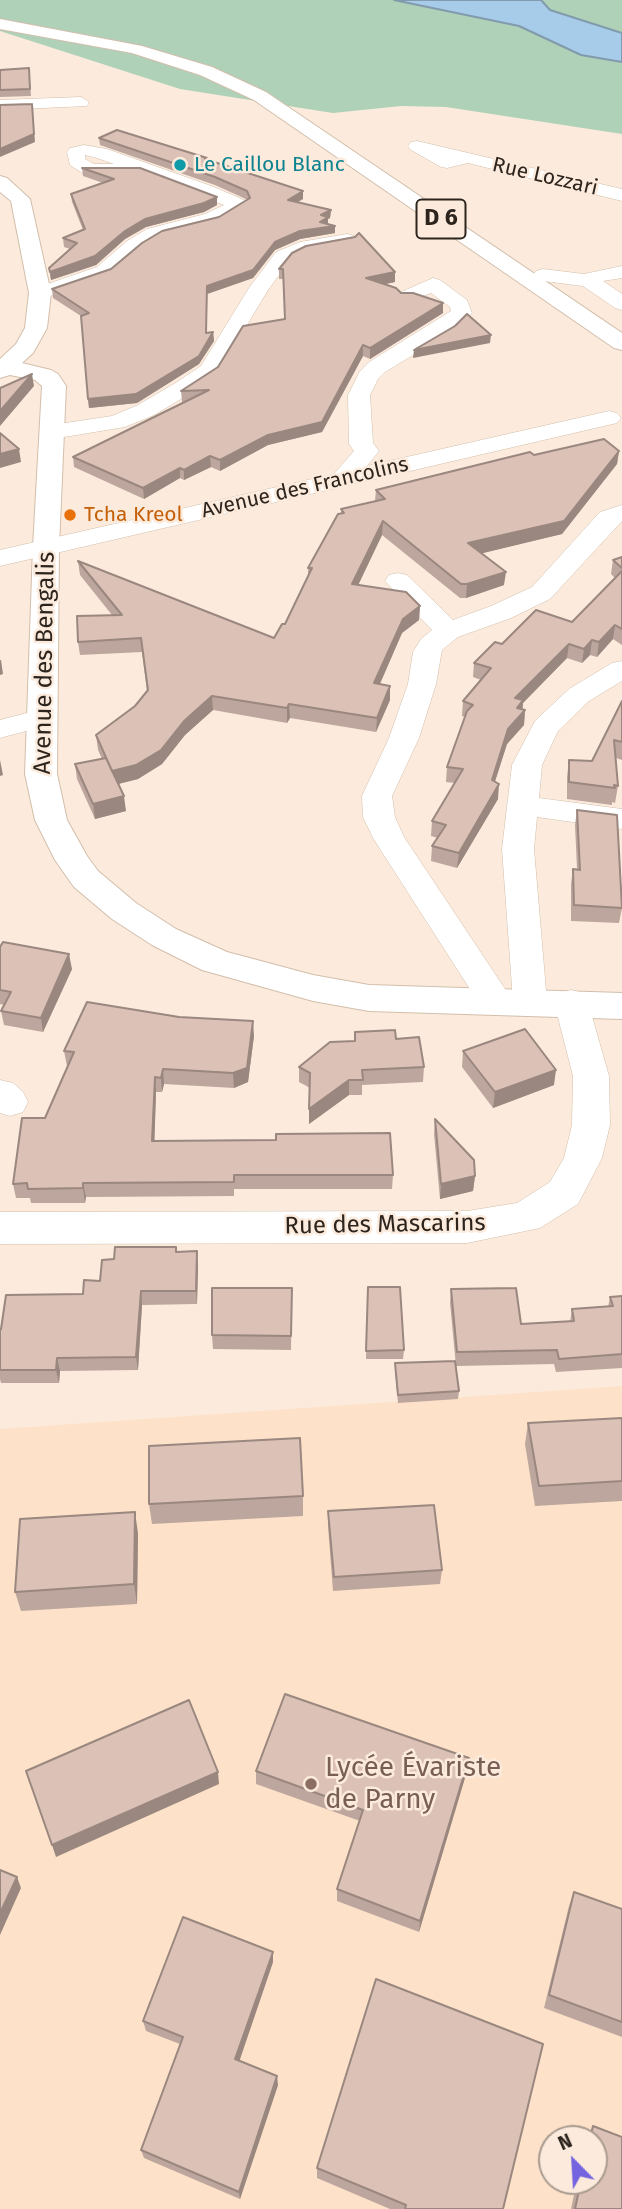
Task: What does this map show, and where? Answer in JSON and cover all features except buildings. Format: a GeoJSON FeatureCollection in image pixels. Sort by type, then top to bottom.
{"type":"FeatureCollection","features":[{"type":"Feature","properties":{"kind":"main road","name":"D 6"},"geometry":{"type":"LineString","coordinates":[[0,22],[145,45],[218,68],[281,100],[622,328]]}},
{"type":"Feature","properties":{"kind":"main road","name":"D 6"},"geometry":{"type":"LineString","coordinates":[[0,22],[148,52],[206,71],[260,96],[622,343]]}},
{"type":"Feature","properties":{"kind":"main road"},"geometry":{"type":"LineString","coordinates":[[0,182],[20,199],[40,293],[36,328],[25,348],[4,369]]}},
{"type":"Feature","properties":{"kind":"main road","name":"Avenue des Bengalis"},"geometry":{"type":"LineString","coordinates":[[4,369],[50,379],[54,386],[46,547],[41,774],[44,798],[51,820],[72,860],[86,879],[124,911],[164,937],[215,961],[313,988],[369,998],[571,1002],[622,1006]]}},
{"type":"Feature","properties":{"kind":"street"},"geometry":{"type":"LineString","coordinates":[[0,106],[81,102]]}},
{"type":"Feature","properties":{"kind":"street","name":"Rue Lozzari"},"geometry":{"type":"LineString","coordinates":[[468,158],[622,195]]}},
{"type":"Feature","properties":{"kind":"street"},"geometry":{"type":"LineString","coordinates":[[40,293],[104,271],[134,244],[154,233],[212,218],[239,205],[142,168]]}},
{"type":"Feature","properties":{"kind":"street"},"geometry":{"type":"LineString","coordinates":[[52,432],[117,422],[146,410],[185,387],[209,370],[283,256],[300,248],[347,240]]}},
{"type":"Feature","properties":{"kind":"street"},"geometry":{"type":"LineString","coordinates":[[589,281],[592,277],[622,272]]}},
{"type":"Feature","properties":{"kind":"street"},"geometry":{"type":"LineString","coordinates":[[543,275],[589,281],[622,304]]}},
{"type":"Feature","properties":{"kind":"street"},"geometry":{"type":"LineString","coordinates":[[343,479],[367,451],[361,444],[359,394],[368,376],[377,367],[462,313],[460,304],[433,284],[408,296]]}},
{"type":"Feature","properties":{"kind":"street","name":"Avenue des Francolins"},"geometry":{"type":"LineString","coordinates":[[0,558],[609,418]]}},
{"type":"Feature","properties":{"kind":"street"},"geometry":{"type":"LineString","coordinates":[[496,1002],[389,838],[379,817],[377,796],[404,738],[422,684],[427,652],[431,645],[448,631],[501,612],[541,593],[609,517],[622,512]]}},
{"type":"Feature","properties":{"kind":"street"},"geometry":{"type":"LineString","coordinates":[[398,581],[448,631]]}},
{"type":"Feature","properties":{"kind":"street"},"geometry":{"type":"LineString","coordinates":[[530,1002],[518,849],[527,765],[545,727],[579,695],[622,669]]}},
{"type":"Feature","properties":{"kind":"street"},"geometry":{"type":"LineString","coordinates":[[0,729],[42,718]]}},
{"type":"Feature","properties":{"kind":"street"},"geometry":{"type":"LineString","coordinates":[[522,805],[622,819]]}},
{"type":"Feature","properties":{"kind":"street","name":"Rue des Mascarins"},"geometry":{"type":"LineString","coordinates":[[0,1228],[467,1227],[526,1217],[564,1193],[583,1158],[591,1125],[590,1076],[571,1002]]}},
{"type":"Feature","properties":{"kind":"shaded area","name":"Lycée Évariste de Parny"},"geometry":{"type":"Polygon","coordinates":[[[622,1386],[622,2209],[0,2209],[0,1429],[622,1386]]]}},
{"type":"Feature","properties":{"kind":"green space"},"geometry":{"type":"Polygon","coordinates":[[[0,0],[622,0],[622,134],[446,107],[401,106],[333,113],[180,89],[0,31],[0,0]]]}},
{"type":"Feature","properties":{"kind":"water"},"geometry":{"type":"Polygon","coordinates":[[[394,0],[541,0],[550,10],[622,33],[622,62],[581,55],[519,26],[394,0]]]}},
{"type":"Feature","properties":{"kind":"place","name":"Le Caillou Blanc"},"geometry":{"type":"Point","coordinates":[180,165]}},
{"type":"Feature","properties":{"kind":"place","name":"Tcha Kreol"},"geometry":{"type":"Point","coordinates":[70,515]}},
{"type":"Feature","properties":{"kind":"place","name":"Lycée Évariste de Parny"},"geometry":{"type":"Point","coordinates":[311,1784]}}]}
